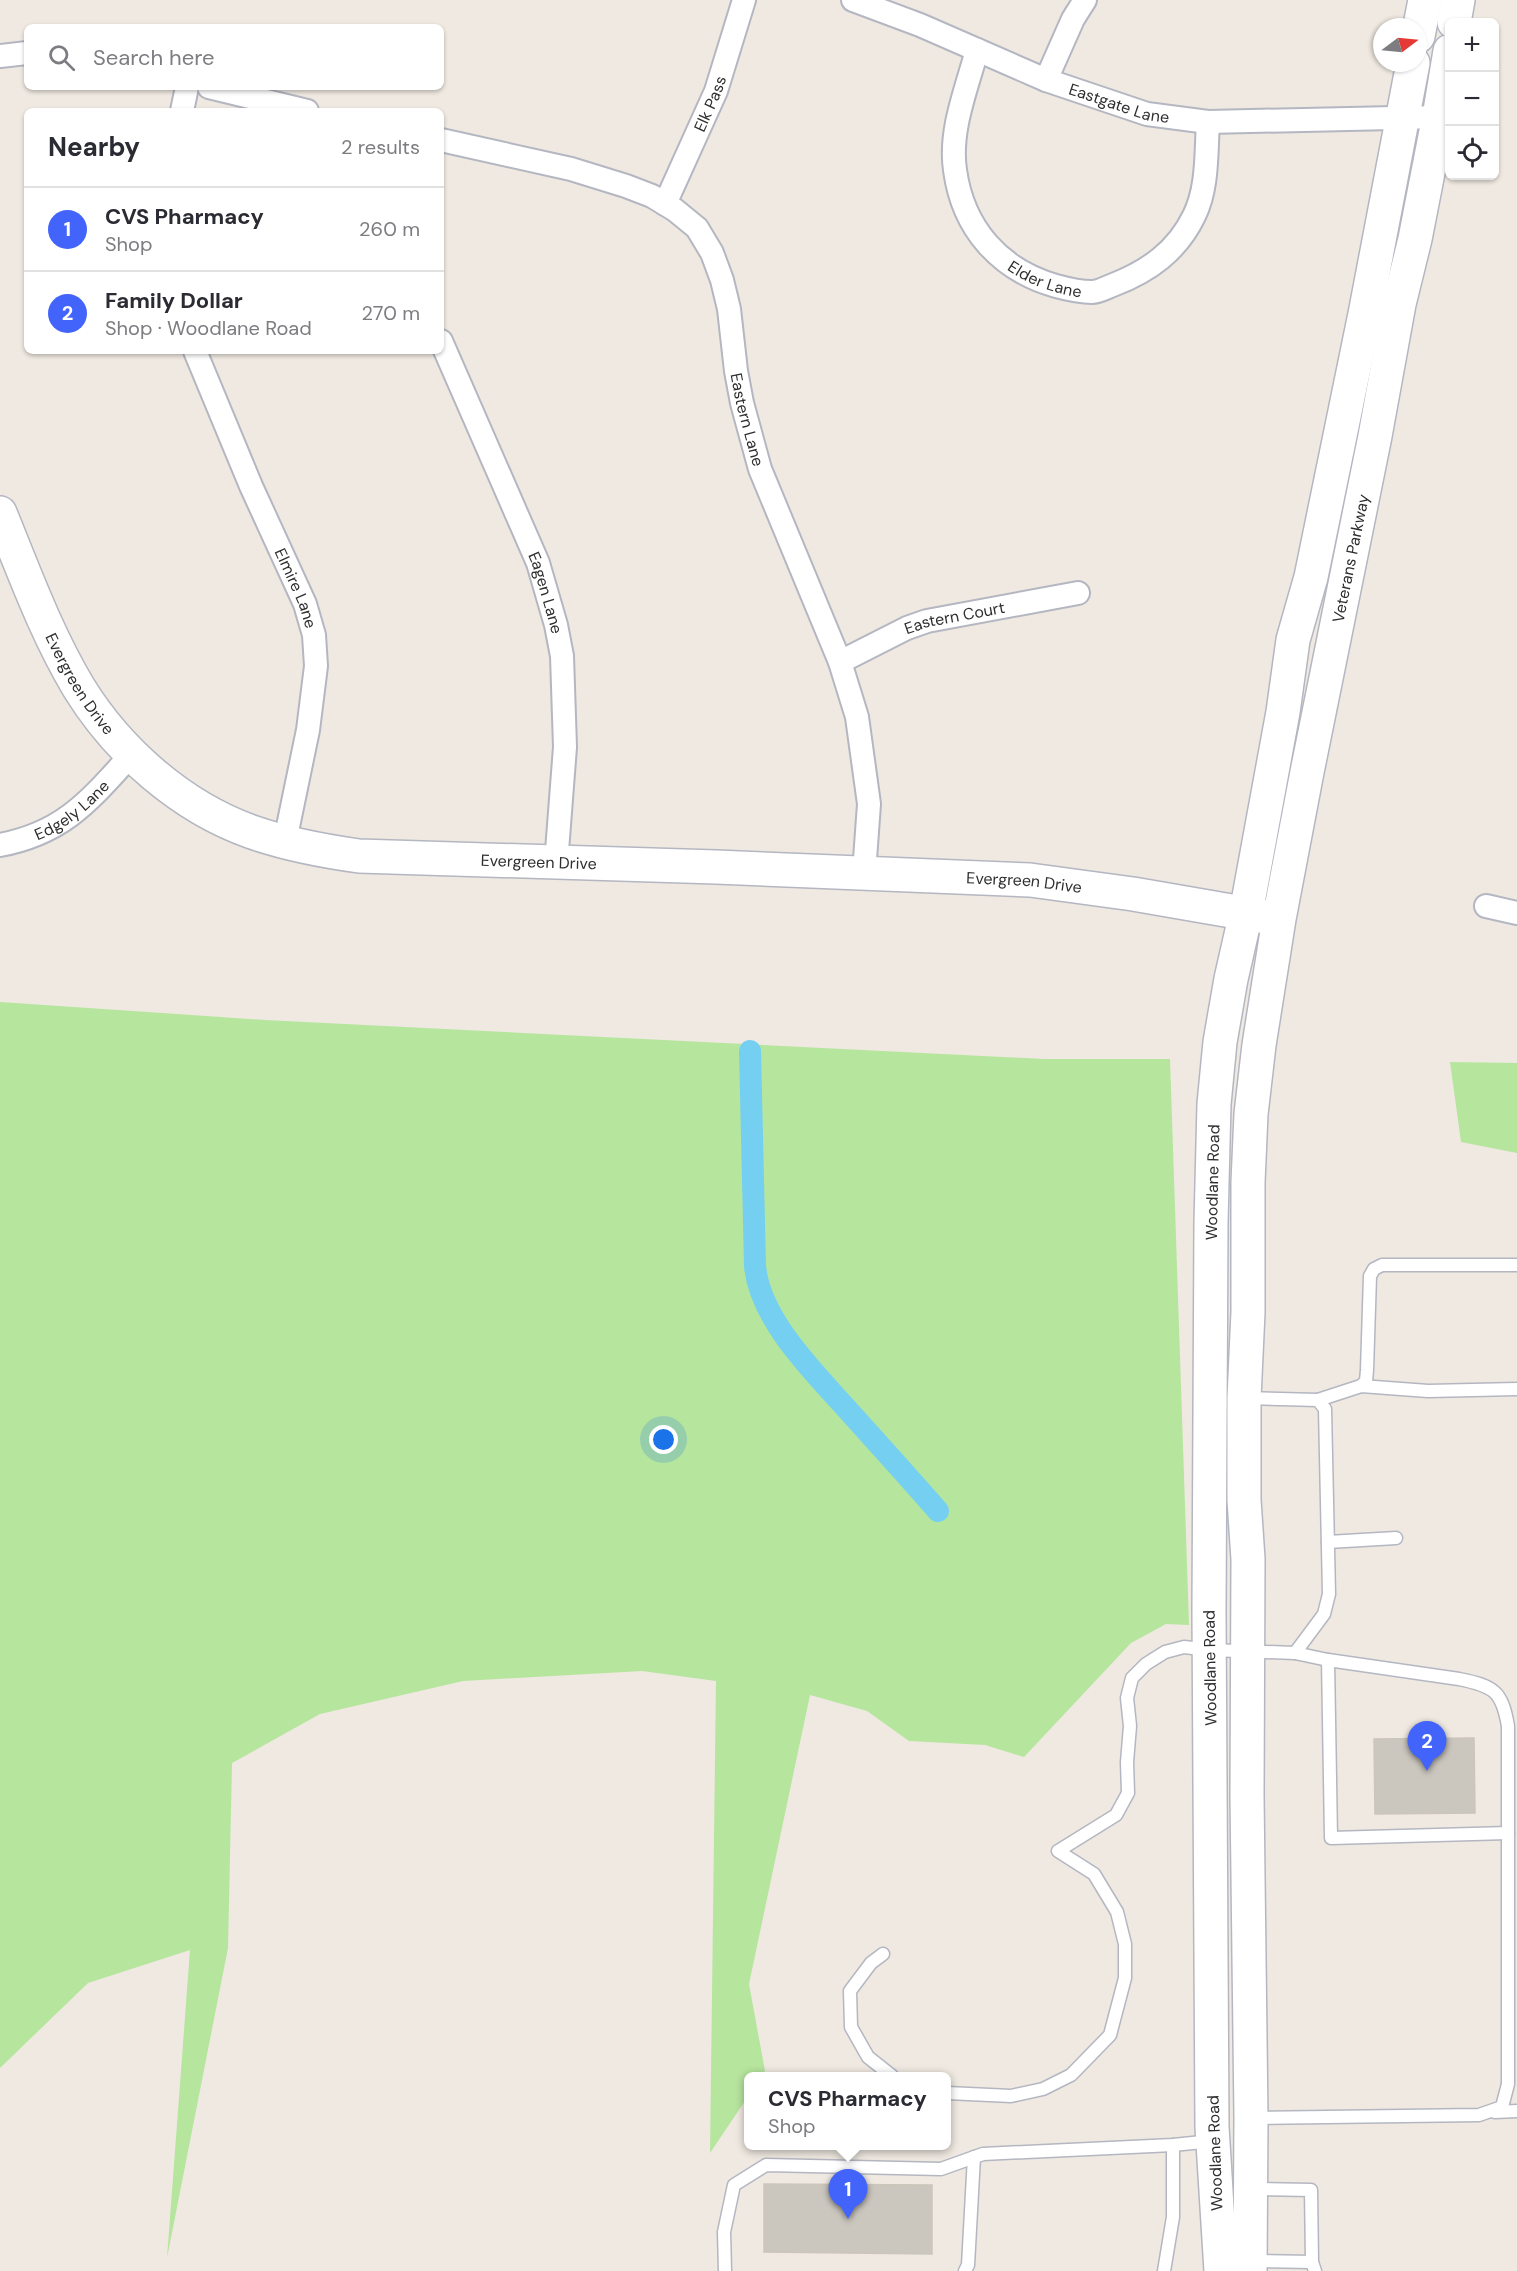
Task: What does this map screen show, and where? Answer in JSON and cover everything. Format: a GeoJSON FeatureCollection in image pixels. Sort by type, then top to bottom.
{"type":"FeatureCollection","features":[{"type":"Feature","properties":{"kind":"main road"},"geometry":{"type":"LineString","coordinates":[[1422,18],[1425,0]]}},
{"type":"Feature","properties":{"kind":"main road"},"geometry":{"type":"LineString","coordinates":[[1455,18],[1458,0]]}},
{"type":"Feature","properties":{"kind":"main road"},"geometry":{"type":"LineString","coordinates":[[1246,913],[1283,712],[1293,640],[1311,577],[1411,72]]}},
{"type":"Feature","properties":{"kind":"main road","name":"Veterans Parkway"},"geometry":{"type":"LineString","coordinates":[[1257,1066],[1280,919],[1307,772],[1375,436],[1399,304],[1415,239],[1446,72]]}},
{"type":"Feature","properties":{"kind":"main road","name":"Evergreen Drive"},"geometry":{"type":"LineString","coordinates":[[0,513],[61,655],[80,689],[102,721],[131,755],[186,798],[217,816],[251,831],[285,841],[359,856],[1030,880],[1280,919]]}},
{"type":"Feature","properties":{"kind":"main road","name":"Woodlane Road"},"geometry":{"type":"LineString","coordinates":[[1241,2268],[1212,2141],[1211,1223],[1214,1114],[1220,1042],[1246,913]]}},
{"type":"Feature","properties":{"kind":"main road","name":"Woodlane Road"},"geometry":{"type":"LineString","coordinates":[[1241,2268],[1251,2189],[1248,1559],[1244,1500],[1244,1398],[1248,1312],[1248,1182],[1251,1114],[1257,1066]]}},
{"type":"Feature","properties":{"kind":"street","name":"Elk Pass"},"geometry":{"type":"LineString","coordinates":[[665,204],[716,91],[744,0]]}},
{"type":"Feature","properties":{"kind":"street","name":"Eastgate Lane"},"geometry":{"type":"LineString","coordinates":[[853,0],[920,25],[1046,80],[1147,114],[1208,122],[1439,117]]}},
{"type":"Feature","properties":{"kind":"street"},"geometry":{"type":"LineString","coordinates":[[1046,80],[1073,19],[1085,0]]}},
{"type":"Feature","properties":{"kind":"street","name":"Elder Lane"},"geometry":{"type":"LineString","coordinates":[[977,50],[962,104],[954,146],[954,170],[960,194],[968,217],[999,257],[1043,282],[1068,289],[1094,292],[1144,271],[1165,257],[1182,238],[1195,215],[1203,191],[1208,122]]}},
{"type":"Feature","properties":{"kind":"street"},"geometry":{"type":"LineString","coordinates":[[0,56],[24,53]]}},
{"type":"Feature","properties":{"kind":"street"},"geometry":{"type":"LineString","coordinates":[[183,108],[186,90]]}},
{"type":"Feature","properties":{"kind":"street"},"geometry":{"type":"LineString","coordinates":[[220,90],[295,108]]}},
{"type":"Feature","properties":{"kind":"street","name":"Eastern Lane"},"geometry":{"type":"LineString","coordinates":[[444,141],[506,153],[599,177],[634,189],[665,204],[697,228],[712,253],[723,280],[742,403],[760,469],[840,662],[857,717],[869,804],[864,873]]}},
{"type":"Feature","properties":{"kind":"street","name":"Eagen Lane"},"geometry":{"type":"LineString","coordinates":[[444,348],[538,563],[556,625],[562,656],[565,747],[556,864]]}},
{"type":"Feature","properties":{"kind":"street","name":"Elmire Lane"},"geometry":{"type":"LineString","coordinates":[[196,354],[251,486],[305,604],[314,635],[316,666],[313,695],[285,841]]}},
{"type":"Feature","properties":{"kind":"street","name":"Eastern Court"},"geometry":{"type":"LineString","coordinates":[[840,662],[907,628],[927,621],[1078,593]]}},
{"type":"Feature","properties":{"kind":"street","name":"Edgely Lane"},"geometry":{"type":"LineString","coordinates":[[0,845],[41,833],[66,820],[84,806],[131,755]]}},
{"type":"Feature","properties":{"kind":"street"},"geometry":{"type":"LineString","coordinates":[[1486,906],[1517,913]]}},
{"type":"Feature","properties":{"kind":"lane"},"geometry":{"type":"LineString","coordinates":[[1361,1386],[1366,1381],[1370,1276],[1374,1269],[1382,1265],[1517,1264]]}},
{"type":"Feature","properties":{"kind":"lane"},"geometry":{"type":"LineString","coordinates":[[1244,1398],[1318,1400],[1361,1386],[1428,1391],[1517,1389]]}},
{"type":"Feature","properties":{"kind":"lane"},"geometry":{"type":"LineString","coordinates":[[1295,1653],[1324,1614],[1329,1594],[1325,1409],[1318,1400]]}},
{"type":"Feature","properties":{"kind":"lane"},"geometry":{"type":"LineString","coordinates":[[1328,1542],[1396,1538]]}},
{"type":"Feature","properties":{"kind":"lane"},"geometry":{"type":"LineString","coordinates":[[951,2093],[1011,2096],[1043,2089],[1071,2075],[1110,2035],[1125,1978],[1125,1944],[1117,1912],[1094,1874],[1058,1851],[1116,1815],[1128,1793],[1127,1762],[1130,1726],[1128,1698],[1131,1678],[1146,1665],[1166,1652],[1184,1647],[1295,1653],[1459,1679],[1474,1682],[1492,1690],[1504,1703],[1513,1758],[1508,1833],[1512,1934],[1508,2084],[1502,2107],[1479,2115],[1251,2118]]}},
{"type":"Feature","properties":{"kind":"lane"},"geometry":{"type":"LineString","coordinates":[[1328,1660],[1330,1838],[1508,1833]]}},
{"type":"Feature","properties":{"kind":"lane"},"geometry":{"type":"LineString","coordinates":[[883,1954],[871,1963],[850,1991],[851,2027],[868,2057],[887,2072]]}},
{"type":"Feature","properties":{"kind":"lane"},"geometry":{"type":"LineString","coordinates":[[1488,2112],[1517,2111]]}},
{"type":"Feature","properties":{"kind":"lane"},"geometry":{"type":"LineString","coordinates":[[725,2271],[724,2232],[734,2185],[766,2165],[941,2169],[974,2157],[994,2153],[1173,2145],[1212,2141]]}},
{"type":"Feature","properties":{"kind":"lane"},"geometry":{"type":"LineString","coordinates":[[1164,2271],[1173,2217],[1173,2145]]}},
{"type":"Feature","properties":{"kind":"lane"},"geometry":{"type":"LineString","coordinates":[[965,2271],[968,2265],[974,2157]]}},
{"type":"Feature","properties":{"kind":"lane"},"geometry":{"type":"LineString","coordinates":[[1241,2268],[1313,2266],[1311,2190],[1251,2189]]}},
{"type":"Feature","properties":{"kind":"green space"},"geometry":{"type":"Polygon","coordinates":[[[0,1002],[265,1020],[1044,1059],[1170,1059],[1189,1625],[1166,1624],[1131,1643],[1024,1757],[985,1745],[909,1741],[867,1711],[810,1695],[749,1984],[765,2071],[744,2072],[744,2102],[710,2153],[716,1681],[642,1671],[463,1681],[320,1714],[232,1763],[228,1948],[167,2258],[190,1950],[88,1983],[0,2068],[0,1002]]]}},
{"type":"Feature","properties":{"kind":"green space"},"geometry":{"type":"Polygon","coordinates":[[[1450,1062],[1517,1063],[1517,1153],[1461,1142],[1450,1062]]]}},
{"type":"Feature","properties":{"kind":"building"},"geometry":{"type":"Polygon","coordinates":[[[1474,1738],[1475,1813],[1375,1814],[1374,1739],[1474,1738]]]}},
{"type":"Feature","properties":{"kind":"building"},"geometry":{"type":"Polygon","coordinates":[[[764,2184],[932,2185],[932,2254],[764,2252],[764,2184]]]}},
{"type":"Feature","properties":{"kind":"waterway"},"geometry":{"type":"LineString","coordinates":[[750,1051],[755,1266],[759,1287],[779,1328],[793,1348],[938,1511]]}},
{"type":"Feature","properties":{"kind":"place","name":"Family Dollar"},"geometry":{"type":"Point","coordinates":[1427,1771]}},
{"type":"Feature","properties":{"kind":"place","name":"CVS Pharmacy"},"geometry":{"type":"Point","coordinates":[848,2219]}}]}
